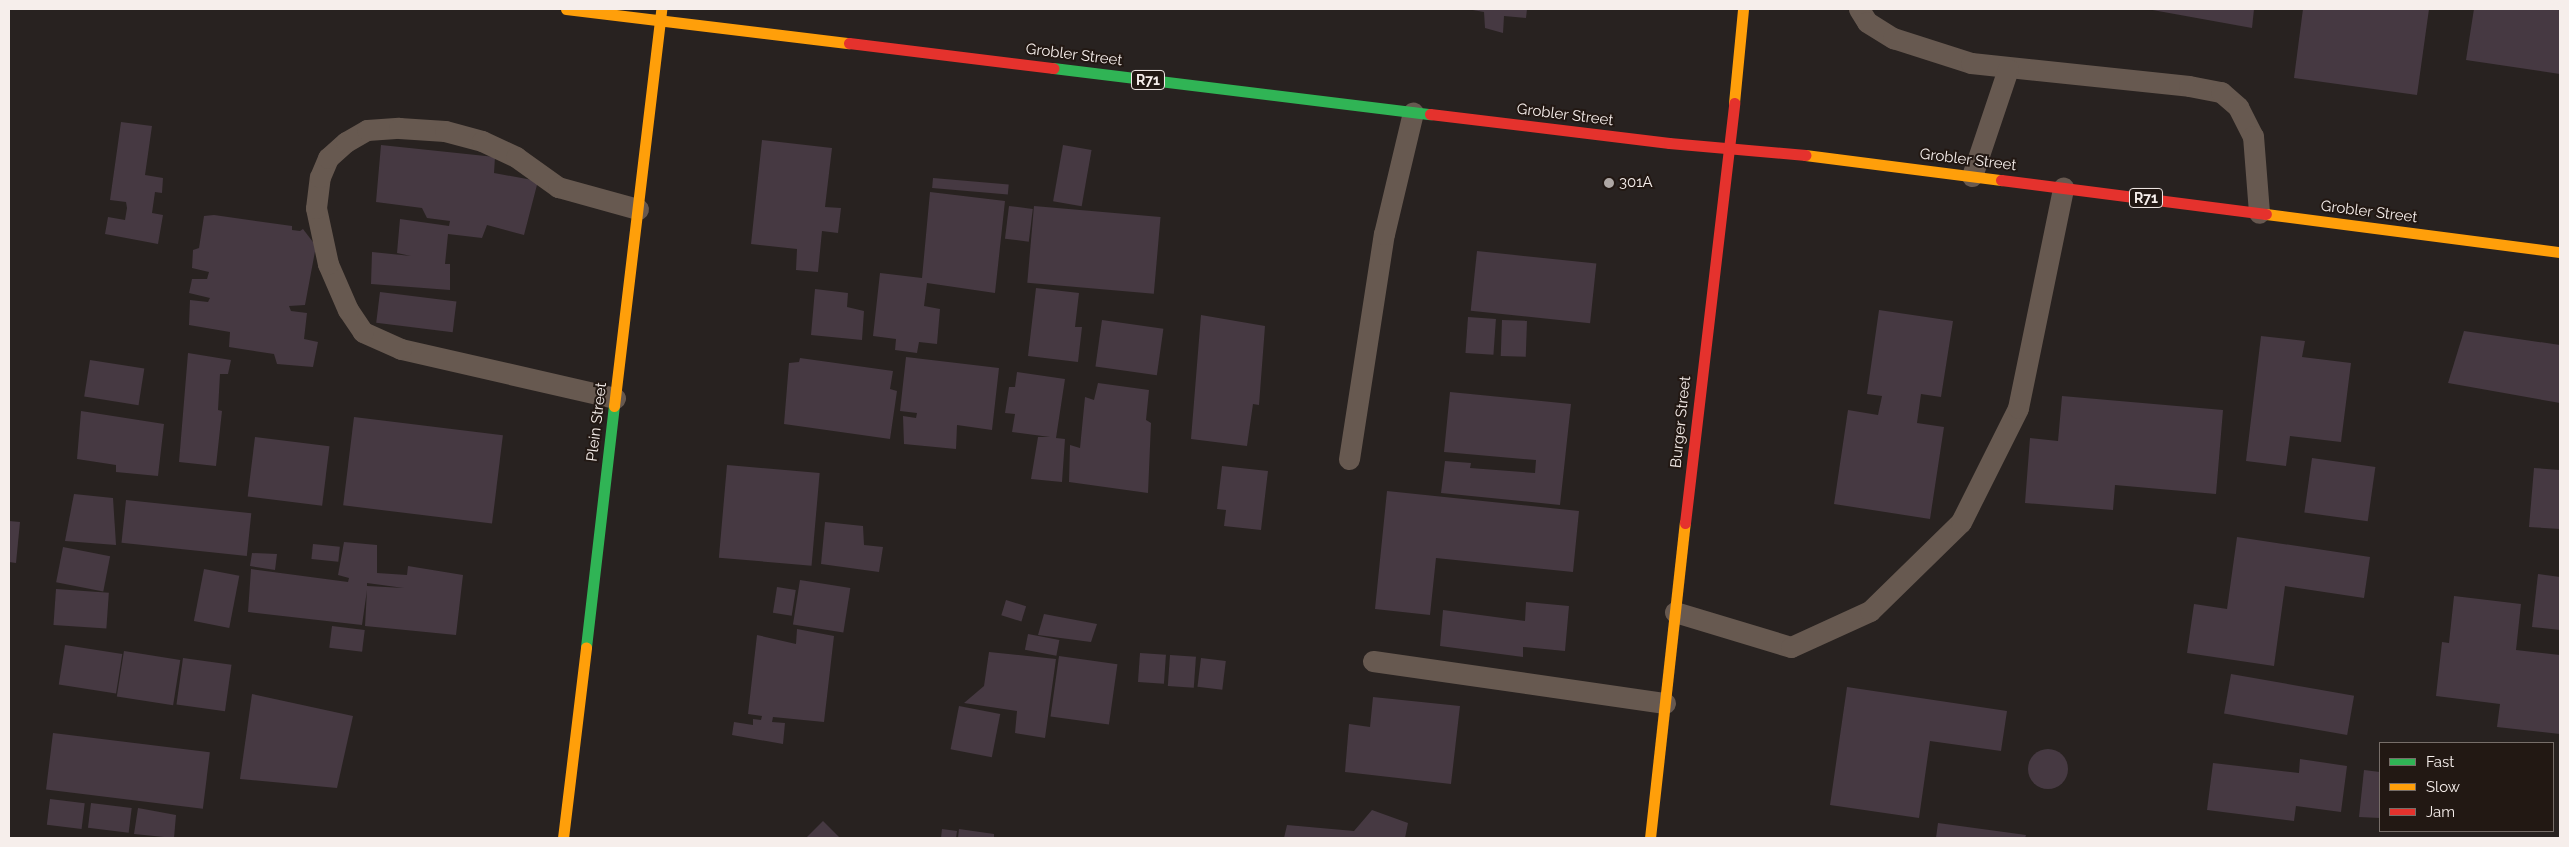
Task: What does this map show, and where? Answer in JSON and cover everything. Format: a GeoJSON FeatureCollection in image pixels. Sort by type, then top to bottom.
{"type":"FeatureCollection","features":[{"type":"Feature","properties":{"kind":"main road","name":"Grobler Street"},"geometry":{"type":"LineString","coordinates":[[566,9],[660,15],[1413,112],[1730,149],[1826,157],[2560,252]]}},
{"type":"Feature","properties":{"kind":"main road","name":"Burger Street"},"geometry":{"type":"LineString","coordinates":[[1650,838],[1720,209],[1730,149],[1743,9]]}},
{"type":"Feature","properties":{"kind":"main road","name":"Plein Street"},"geometry":{"type":"LineString","coordinates":[[562,838],[660,15]]}},
{"type":"Feature","properties":{"kind":"lane"},"geometry":{"type":"LineString","coordinates":[[1859,9],[1867,22],[1893,38],[1971,63],[2189,86],[2221,92],[2238,107],[2253,136],[2259,213]]}},
{"type":"Feature","properties":{"kind":"lane"},"geometry":{"type":"LineString","coordinates":[[1972,176],[2008,68]]}},
{"type":"Feature","properties":{"kind":"lane"},"geometry":{"type":"LineString","coordinates":[[1349,459],[1384,234],[1413,112]]}},
{"type":"Feature","properties":{"kind":"lane"},"geometry":{"type":"LineString","coordinates":[[615,398],[401,348],[363,332],[348,310],[328,264],[316,208],[320,177],[328,158],[346,142],[367,130],[399,128],[445,132],[482,142],[516,157],[558,187],[638,209]]}},
{"type":"Feature","properties":{"kind":"lane"},"geometry":{"type":"LineString","coordinates":[[1675,612],[1791,646],[1870,612],[1961,522],[2018,408],[2063,188]]}},
{"type":"Feature","properties":{"kind":"lane"},"geometry":{"type":"LineString","coordinates":[[1373,661],[1665,703]]}},
{"type":"Feature","properties":{"kind":"building"},"geometry":{"type":"Polygon","coordinates":[[[1467,9],[1527,9],[1526,18],[1504,16],[1503,33],[1485,28],[1484,12],[1467,9]]]}},
{"type":"Feature","properties":{"kind":"building"},"geometry":{"type":"Polygon","coordinates":[[[2147,9],[2254,9],[2252,28],[2147,9]]]}},
{"type":"Feature","properties":{"kind":"building"},"geometry":{"type":"Polygon","coordinates":[[[2303,9],[2429,9],[2417,95],[2294,78],[2303,9]]]}},
{"type":"Feature","properties":{"kind":"building"},"geometry":{"type":"Polygon","coordinates":[[[2474,9],[2560,9],[2560,74],[2466,60],[2474,9]]]}},
{"type":"Feature","properties":{"kind":"building"},"geometry":{"type":"Polygon","coordinates":[[[121,122],[152,126],[145,175],[163,178],[162,193],[155,192],[152,213],[163,215],[158,244],[105,234],[108,217],[125,220],[127,208],[126,202],[110,200],[121,122]]]}},
{"type":"Feature","properties":{"kind":"building"},"geometry":{"type":"Polygon","coordinates":[[[762,140],[832,148],[825,207],[841,208],[838,233],[822,231],[818,272],[796,270],[797,249],[751,244],[762,140]]]}},
{"type":"Feature","properties":{"kind":"building"},"geometry":{"type":"Polygon","coordinates":[[[381,145],[495,157],[494,173],[538,181],[524,235],[487,225],[482,238],[448,234],[445,264],[450,264],[450,290],[371,284],[372,252],[411,256],[397,253],[400,219],[449,226],[450,221],[427,218],[422,208],[376,202],[381,145]]]}},
{"type":"Feature","properties":{"kind":"building"},"geometry":{"type":"Polygon","coordinates":[[[1063,145],[1092,150],[1082,206],[1053,201],[1063,145]]]}},
{"type":"Feature","properties":{"kind":"building"},"geometry":{"type":"Polygon","coordinates":[[[933,178],[1009,185],[1008,195],[932,188],[933,178]]]}},
{"type":"Feature","properties":{"kind":"building"},"geometry":{"type":"Polygon","coordinates":[[[930,192],[1005,201],[995,293],[927,283],[924,306],[940,309],[937,344],[919,342],[917,353],[895,350],[896,339],[873,336],[880,273],[922,278],[930,192]]]}},
{"type":"Feature","properties":{"kind":"building"},"geometry":{"type":"Polygon","coordinates":[[[1009,206],[1033,209],[1029,242],[1005,239],[1009,206]]]}},
{"type":"Feature","properties":{"kind":"building"},"geometry":{"type":"Polygon","coordinates":[[[1034,206],[1161,217],[1154,294],[1027,283],[1034,206]]]}},
{"type":"Feature","properties":{"kind":"building"},"geometry":{"type":"Polygon","coordinates":[[[214,215],[292,226],[292,230],[300,231],[303,229],[316,246],[305,305],[289,306],[291,311],[307,313],[304,339],[318,342],[313,367],[277,364],[274,354],[229,347],[230,332],[189,325],[190,300],[208,302],[210,298],[189,293],[192,279],[207,279],[209,272],[192,268],[193,250],[199,248],[204,216],[214,215]]]}},
{"type":"Feature","properties":{"kind":"building"},"geometry":{"type":"Polygon","coordinates":[[[1477,251],[1596,264],[1590,323],[1471,311],[1477,251]]]}},
{"type":"Feature","properties":{"kind":"building"},"geometry":{"type":"Polygon","coordinates":[[[1036,288],[1079,293],[1075,327],[1082,327],[1078,362],[1028,356],[1036,288]]]}},
{"type":"Feature","properties":{"kind":"building"},"geometry":{"type":"Polygon","coordinates":[[[815,289],[848,293],[847,307],[864,311],[862,340],[811,335],[815,289]]]}},
{"type":"Feature","properties":{"kind":"building"},"geometry":{"type":"Polygon","coordinates":[[[380,292],[456,301],[453,332],[376,323],[380,292]]]}},
{"type":"Feature","properties":{"kind":"building"},"geometry":{"type":"Polygon","coordinates":[[[1879,310],[1953,321],[1941,397],[1921,394],[1917,423],[1944,427],[1930,519],[1834,504],[1848,410],[1878,415],[1882,396],[1867,394],[1879,310]]]}},
{"type":"Feature","properties":{"kind":"building"},"geometry":{"type":"Polygon","coordinates":[[[1201,315],[1265,326],[1259,405],[1253,404],[1247,446],[1191,439],[1201,315]]]}},
{"type":"Feature","properties":{"kind":"building"},"geometry":{"type":"Polygon","coordinates":[[[1468,317],[1496,319],[1493,355],[1465,353],[1468,317]]]}},
{"type":"Feature","properties":{"kind":"building"},"geometry":{"type":"Polygon","coordinates":[[[1102,320],[1163,329],[1157,375],[1095,367],[1102,320]]]}},
{"type":"Feature","properties":{"kind":"building"},"geometry":{"type":"Polygon","coordinates":[[[1502,320],[1527,321],[1526,357],[1501,356],[1502,320]]]}},
{"type":"Feature","properties":{"kind":"building"},"geometry":{"type":"Polygon","coordinates":[[[2464,331],[2560,345],[2560,403],[2448,383],[2464,331]]]}},
{"type":"Feature","properties":{"kind":"building"},"geometry":{"type":"Polygon","coordinates":[[[2261,336],[2305,341],[2302,357],[2351,363],[2341,442],[2290,436],[2286,466],[2246,461],[2261,336]]]}},
{"type":"Feature","properties":{"kind":"building"},"geometry":{"type":"Polygon","coordinates":[[[188,353],[231,360],[228,374],[220,374],[218,410],[222,411],[216,466],[179,462],[188,353]]]}},
{"type":"Feature","properties":{"kind":"building"},"geometry":{"type":"Polygon","coordinates":[[[906,357],[999,368],[992,430],[957,425],[956,449],[904,444],[903,416],[916,418],[917,413],[900,411],[906,357]]]}},
{"type":"Feature","properties":{"kind":"building"},"geometry":{"type":"Polygon","coordinates":[[[800,358],[893,371],[890,389],[897,391],[890,439],[784,424],[789,363],[799,362],[800,358]]]}},
{"type":"Feature","properties":{"kind":"building"},"geometry":{"type":"Polygon","coordinates":[[[90,360],[144,369],[139,405],[84,397],[90,360]]]}},
{"type":"Feature","properties":{"kind":"building"},"geometry":{"type":"Polygon","coordinates":[[[1017,372],[1065,379],[1056,438],[1065,439],[1062,482],[1031,479],[1038,437],[1050,437],[1012,432],[1015,414],[1005,413],[1009,387],[1015,387],[1017,372]]]}},
{"type":"Feature","properties":{"kind":"building"},"geometry":{"type":"Polygon","coordinates":[[[1098,383],[1149,390],[1146,420],[1151,423],[1148,493],[1069,482],[1070,445],[1080,448],[1085,397],[1094,400],[1098,383]]]}},
{"type":"Feature","properties":{"kind":"building"},"geometry":{"type":"Polygon","coordinates":[[[1450,392],[1571,404],[1560,505],[1441,493],[1445,461],[1471,463],[1470,468],[1535,473],[1536,460],[1444,452],[1450,392]]]}},
{"type":"Feature","properties":{"kind":"building"},"geometry":{"type":"Polygon","coordinates":[[[2062,396],[2223,410],[2216,494],[2115,485],[2113,510],[2025,503],[2030,438],[2058,441],[2062,396]]]}},
{"type":"Feature","properties":{"kind":"building"},"geometry":{"type":"Polygon","coordinates":[[[81,411],[164,424],[158,476],[116,472],[116,465],[77,459],[81,411]]]}},
{"type":"Feature","properties":{"kind":"building"},"geometry":{"type":"Polygon","coordinates":[[[354,417],[503,435],[492,524],[343,505],[354,417]]]}},
{"type":"Feature","properties":{"kind":"building"},"geometry":{"type":"Polygon","coordinates":[[[255,437],[329,446],[322,506],[248,497],[255,437]]]}},
{"type":"Feature","properties":{"kind":"building"},"geometry":{"type":"Polygon","coordinates":[[[2312,458],[2375,467],[2368,521],[2304,512],[2312,458]]]}},
{"type":"Feature","properties":{"kind":"building"},"geometry":{"type":"Polygon","coordinates":[[[727,465],[820,473],[812,566],[719,558],[727,465]]]}},
{"type":"Feature","properties":{"kind":"building"},"geometry":{"type":"Polygon","coordinates":[[[1222,466],[1268,471],[1261,530],[1224,526],[1226,510],[1217,509],[1222,466]]]}},
{"type":"Feature","properties":{"kind":"building"},"geometry":{"type":"Polygon","coordinates":[[[2534,468],[2560,470],[2560,529],[2529,527],[2534,468]]]}},
{"type":"Feature","properties":{"kind":"building"},"geometry":{"type":"Polygon","coordinates":[[[1387,491],[1579,511],[1573,572],[1436,558],[1430,615],[1375,609],[1387,491]]]}},
{"type":"Feature","properties":{"kind":"building"},"geometry":{"type":"Polygon","coordinates":[[[74,494],[113,498],[116,545],[65,541],[74,494]]]}},
{"type":"Feature","properties":{"kind":"building"},"geometry":{"type":"Polygon","coordinates":[[[126,500],[251,513],[247,556],[122,543],[126,500]]]}},
{"type":"Feature","properties":{"kind":"building"},"geometry":{"type":"Polygon","coordinates":[[[9,521],[20,522],[16,563],[9,562],[9,521]]]}},
{"type":"Feature","properties":{"kind":"building"},"geometry":{"type":"Polygon","coordinates":[[[825,522],[863,526],[864,545],[883,547],[879,572],[821,564],[825,522]]]}},
{"type":"Feature","properties":{"kind":"building"},"geometry":{"type":"Polygon","coordinates":[[[2237,537],[2370,557],[2364,598],[2285,586],[2274,666],[2187,653],[2194,604],[2227,609],[2237,537]]]}},
{"type":"Feature","properties":{"kind":"building"},"geometry":{"type":"Polygon","coordinates":[[[344,542],[377,545],[377,573],[407,575],[408,566],[463,575],[456,635],[365,626],[367,590],[362,625],[248,612],[251,569],[348,582],[349,578],[338,575],[344,542]],[[367,583],[367,586],[404,588],[367,583]]]}},
{"type":"Feature","properties":{"kind":"building"},"geometry":{"type":"Polygon","coordinates":[[[313,544],[340,547],[338,562],[311,559],[313,544]]]}},
{"type":"Feature","properties":{"kind":"building"},"geometry":{"type":"Polygon","coordinates":[[[63,547],[110,556],[103,591],[56,582],[63,547]]]}},
{"type":"Feature","properties":{"kind":"building"},"geometry":{"type":"Polygon","coordinates":[[[252,553],[277,554],[275,570],[250,566],[252,553]]]}},
{"type":"Feature","properties":{"kind":"building"},"geometry":{"type":"Polygon","coordinates":[[[204,569],[239,576],[229,628],[194,621],[204,569]]]}},
{"type":"Feature","properties":{"kind":"building"},"geometry":{"type":"Polygon","coordinates":[[[2538,574],[2560,577],[2560,630],[2532,627],[2538,574]]]}},
{"type":"Feature","properties":{"kind":"building"},"geometry":{"type":"Polygon","coordinates":[[[800,580],[850,588],[843,632],[793,624],[800,580]]]}},
{"type":"Feature","properties":{"kind":"building"},"geometry":{"type":"Polygon","coordinates":[[[777,587],[796,590],[792,616],[773,613],[777,587]]]}},
{"type":"Feature","properties":{"kind":"building"},"geometry":{"type":"Polygon","coordinates":[[[56,589],[109,593],[106,629],[53,625],[56,589]]]}},
{"type":"Feature","properties":{"kind":"building"},"geometry":{"type":"Polygon","coordinates":[[[2454,596],[2521,604],[2516,650],[2560,655],[2560,734],[2497,727],[2500,704],[2436,696],[2442,642],[2449,643],[2454,596]]]}},
{"type":"Feature","properties":{"kind":"building"},"geometry":{"type":"Polygon","coordinates":[[[1006,600],[1026,606],[1021,621],[1001,615],[1006,600]]]}},
{"type":"Feature","properties":{"kind":"building"},"geometry":{"type":"Polygon","coordinates":[[[1526,602],[1569,606],[1565,651],[1523,647],[1523,657],[1440,646],[1443,610],[1525,621],[1526,602]]]}},
{"type":"Feature","properties":{"kind":"building"},"geometry":{"type":"Polygon","coordinates":[[[1044,614],[1097,624],[1091,642],[1038,635],[1044,614]]]}},
{"type":"Feature","properties":{"kind":"building"},"geometry":{"type":"Polygon","coordinates":[[[332,626],[365,630],[362,652],[329,648],[332,626]]]}},
{"type":"Feature","properties":{"kind":"building"},"geometry":{"type":"Polygon","coordinates":[[[797,629],[834,636],[824,722],[773,717],[772,722],[785,723],[783,744],[732,735],[734,722],[753,725],[753,719],[761,720],[762,716],[748,714],[757,635],[796,644],[797,629]]]}},
{"type":"Feature","properties":{"kind":"building"},"geometry":{"type":"Polygon","coordinates":[[[1028,634],[1059,640],[1056,656],[1025,650],[1028,634]]]}},
{"type":"Feature","properties":{"kind":"building"},"geometry":{"type":"Polygon","coordinates":[[[65,645],[122,654],[116,694],[59,685],[65,645]]]}},
{"type":"Feature","properties":{"kind":"building"},"geometry":{"type":"Polygon","coordinates":[[[124,651],[180,660],[173,705],[117,696],[124,651]]]}},
{"type":"Feature","properties":{"kind":"building"},"geometry":{"type":"Polygon","coordinates":[[[989,652],[1056,659],[1045,738],[1015,733],[1017,711],[964,703],[984,686],[989,652]]]}},
{"type":"Feature","properties":{"kind":"building"},"geometry":{"type":"Polygon","coordinates":[[[1140,653],[1166,655],[1164,684],[1138,682],[1140,653]]]}},
{"type":"Feature","properties":{"kind":"building"},"geometry":{"type":"Polygon","coordinates":[[[1170,655],[1196,657],[1194,688],[1168,686],[1170,655]]]}},
{"type":"Feature","properties":{"kind":"building"},"geometry":{"type":"Polygon","coordinates":[[[1059,656],[1117,664],[1109,725],[1051,716],[1059,656]]]}},
{"type":"Feature","properties":{"kind":"building"},"geometry":{"type":"Polygon","coordinates":[[[183,658],[232,665],[225,711],[176,705],[183,658]]]}},
{"type":"Feature","properties":{"kind":"building"},"geometry":{"type":"Polygon","coordinates":[[[1201,658],[1226,661],[1222,690],[1197,687],[1201,658]]]}},
{"type":"Feature","properties":{"kind":"building"},"geometry":{"type":"Polygon","coordinates":[[[2231,674],[2354,696],[2347,735],[2224,713],[2231,674]]]}},
{"type":"Feature","properties":{"kind":"building"},"geometry":{"type":"Polygon","coordinates":[[[1847,687],[2007,711],[2001,751],[1930,741],[1919,818],[1830,805],[1847,687]]]}},
{"type":"Feature","properties":{"kind":"building"},"geometry":{"type":"Polygon","coordinates":[[[252,694],[353,716],[337,788],[240,779],[252,694]]]}},
{"type":"Feature","properties":{"kind":"building"},"geometry":{"type":"Polygon","coordinates":[[[1373,697],[1460,706],[1451,784],[1345,772],[1349,724],[1370,727],[1373,697]]]}},
{"type":"Feature","properties":{"kind":"building"},"geometry":{"type":"Polygon","coordinates":[[[959,706],[1000,714],[992,757],[951,749],[959,706]]]}},
{"type":"Feature","properties":{"kind":"building"},"geometry":{"type":"Polygon","coordinates":[[[53,733],[210,752],[203,809],[46,790],[53,733]]]}},
{"type":"Feature","properties":{"kind":"building"},"geometry":{"type":"Polygon","coordinates":[[[2048,749],[2062,755],[2068,769],[2062,783],[2048,789],[2034,783],[2028,769],[2034,755],[2048,749]]]}},
{"type":"Feature","properties":{"kind":"building"},"geometry":{"type":"Polygon","coordinates":[[[2300,759],[2347,766],[2341,812],[2296,806],[2294,821],[2207,810],[2213,763],[2299,773],[2300,759]]]}},
{"type":"Feature","properties":{"kind":"building"},"geometry":{"type":"Polygon","coordinates":[[[2364,770],[2379,772],[2379,818],[2359,817],[2364,770]]]}},
{"type":"Feature","properties":{"kind":"building"},"geometry":{"type":"Polygon","coordinates":[[[50,799],[85,803],[82,829],[47,825],[50,799]]]}},
{"type":"Feature","properties":{"kind":"building"},"geometry":{"type":"Polygon","coordinates":[[[91,803],[132,808],[129,833],[88,828],[91,803]]]}},
{"type":"Feature","properties":{"kind":"building"},"geometry":{"type":"Polygon","coordinates":[[[138,808],[176,815],[174,838],[134,834],[138,808]]]}},
{"type":"Feature","properties":{"kind":"building"},"geometry":{"type":"Polygon","coordinates":[[[1372,810],[1408,823],[1405,838],[1284,838],[1287,825],[1354,831],[1372,810]]]}},
{"type":"Feature","properties":{"kind":"building"},"geometry":{"type":"Polygon","coordinates":[[[823,821],[840,838],[806,838],[823,821]]]}},
{"type":"Feature","properties":{"kind":"building"},"geometry":{"type":"Polygon","coordinates":[[[1938,823],[2026,835],[2025,838],[1936,838],[1938,823]]]}},
{"type":"Feature","properties":{"kind":"building"},"geometry":{"type":"Polygon","coordinates":[[[942,829],[957,831],[956,838],[941,838],[942,829]]]}},
{"type":"Feature","properties":{"kind":"building"},"geometry":{"type":"Polygon","coordinates":[[[959,829],[994,834],[994,838],[958,838],[959,829]]]}},
{"type":"Feature","properties":{"kind":"traffic: fast"},"geometry":{"type":"LineString","coordinates":[[1053,68],[1430,114]]}},
{"type":"Feature","properties":{"kind":"traffic: fast"},"geometry":{"type":"LineString","coordinates":[[586,647],[614,406]]}},
{"type":"Feature","properties":{"kind":"traffic: slow"},"geometry":{"type":"LineString","coordinates":[[566,9],[849,43]]}},
{"type":"Feature","properties":{"kind":"traffic: slow"},"geometry":{"type":"LineString","coordinates":[[614,406],[661,9]]}},
{"type":"Feature","properties":{"kind":"traffic: slow"},"geometry":{"type":"LineString","coordinates":[[1734,103],[1743,9]]}},
{"type":"Feature","properties":{"kind":"traffic: slow"},"geometry":{"type":"LineString","coordinates":[[1805,155],[2001,180]]}},
{"type":"Feature","properties":{"kind":"traffic: slow"},"geometry":{"type":"LineString","coordinates":[[2266,214],[2560,252]]}},
{"type":"Feature","properties":{"kind":"traffic: slow"},"geometry":{"type":"LineString","coordinates":[[1650,838],[1685,523]]}},
{"type":"Feature","properties":{"kind":"traffic: slow"},"geometry":{"type":"LineString","coordinates":[[563,838],[586,647]]}},
{"type":"Feature","properties":{"kind":"traffic: jam"},"geometry":{"type":"LineString","coordinates":[[849,43],[1053,68]]}},
{"type":"Feature","properties":{"kind":"traffic: jam"},"geometry":{"type":"LineString","coordinates":[[1685,523],[1734,103]]}},
{"type":"Feature","properties":{"kind":"traffic: jam"},"geometry":{"type":"LineString","coordinates":[[1430,114],[1669,143],[1805,155]]}},
{"type":"Feature","properties":{"kind":"traffic: jam"},"geometry":{"type":"LineString","coordinates":[[2001,180],[2266,214]]}},
{"type":"Feature","properties":{"kind":"place","name":"301A"},"geometry":{"type":"Point","coordinates":[1609,183]}}]}
